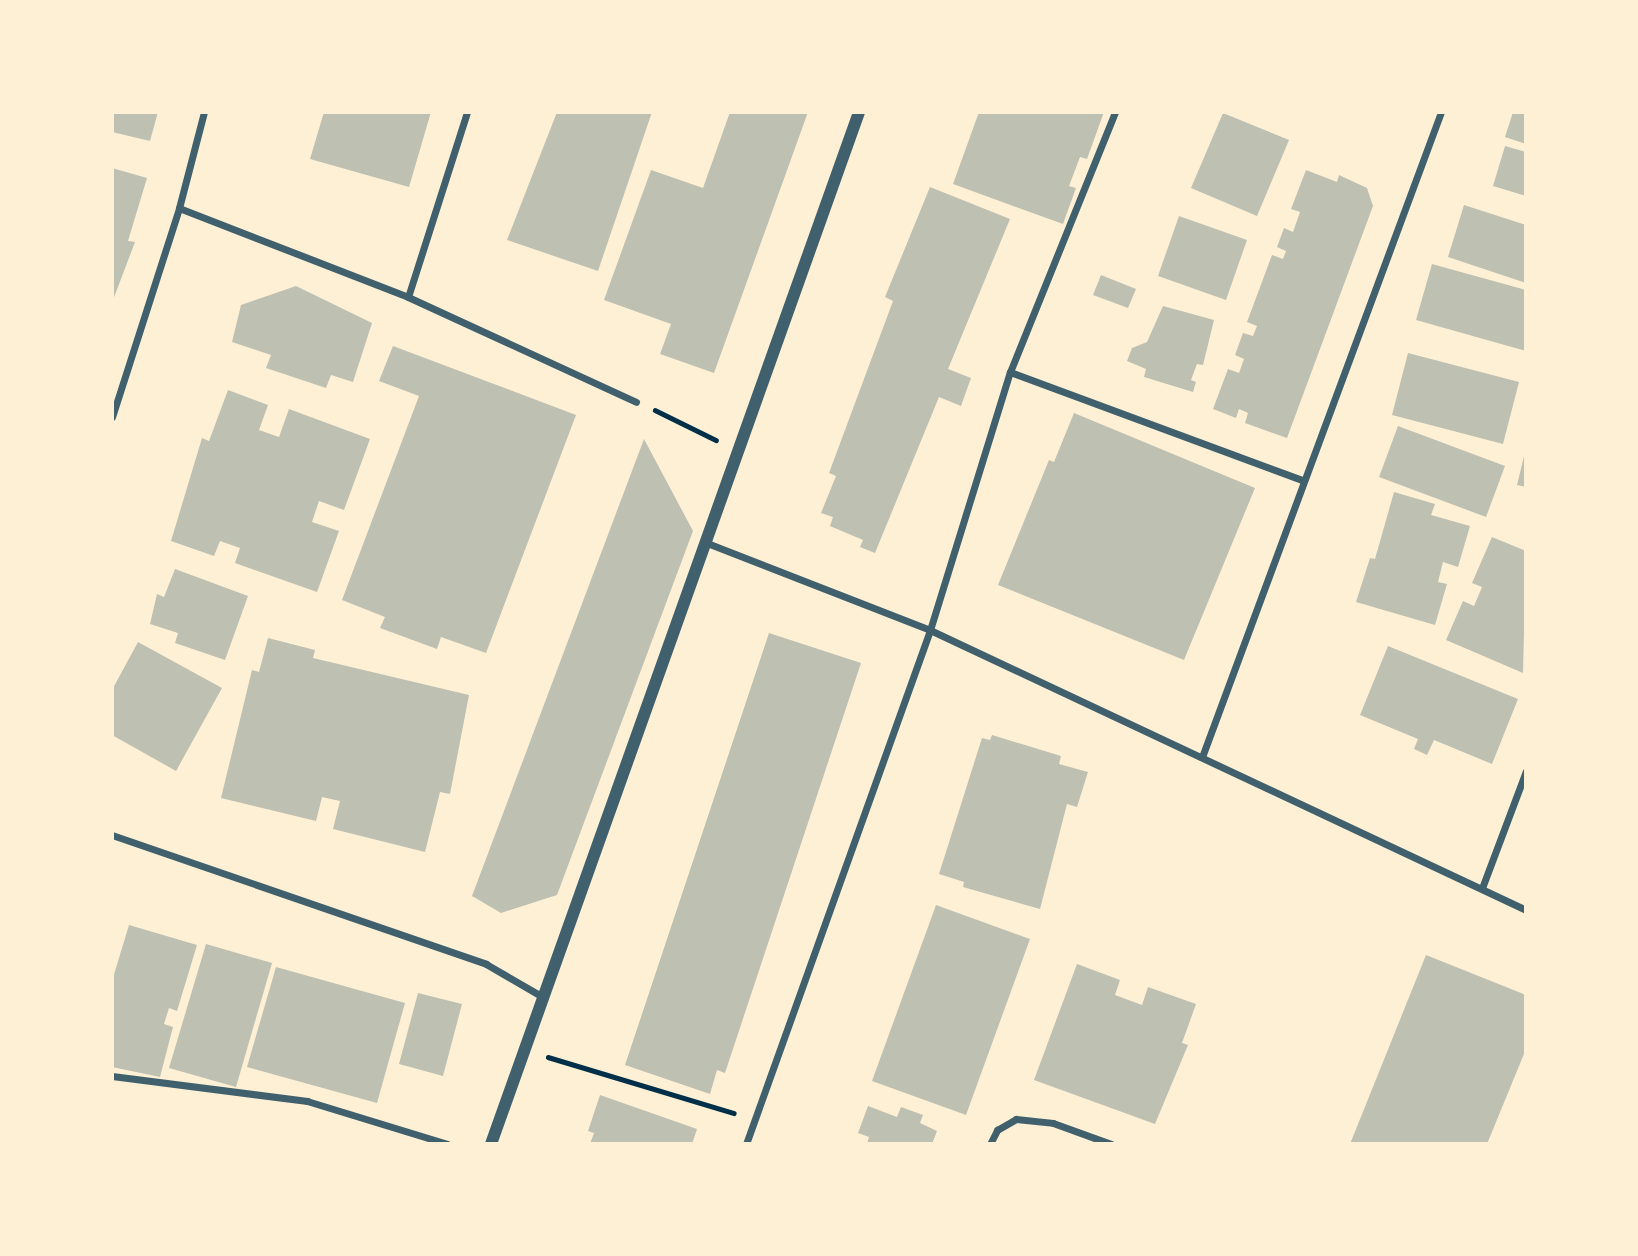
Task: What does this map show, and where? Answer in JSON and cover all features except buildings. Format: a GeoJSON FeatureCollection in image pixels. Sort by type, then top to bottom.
{"type":"FeatureCollection","features":[{"type":"Feature","properties":{"kind":"street"},"geometry":{"type":"LineString","coordinates":[[112,417],[179,208],[204,112]]}},
{"type":"Feature","properties":{"kind":"street"},"geometry":{"type":"LineString","coordinates":[[408,297],[467,112]]}},
{"type":"Feature","properties":{"kind":"street"},"geometry":{"type":"LineString","coordinates":[[491,1144],[859,112]]}},
{"type":"Feature","properties":{"kind":"street"},"geometry":{"type":"LineString","coordinates":[[746,1144],[930,630],[1010,372],[1115,112]]}},
{"type":"Feature","properties":{"kind":"street"},"geometry":{"type":"LineString","coordinates":[[1202,757],[1302,480],[1441,112]]}},
{"type":"Feature","properties":{"kind":"street"},"geometry":{"type":"LineString","coordinates":[[179,208],[408,297],[636,402]]}},
{"type":"Feature","properties":{"kind":"street"},"geometry":{"type":"LineString","coordinates":[[1010,372],[1302,480]]}},
{"type":"Feature","properties":{"kind":"street"},"geometry":{"type":"LineString","coordinates":[[707,543],[930,630],[1526,910]]}},
{"type":"Feature","properties":{"kind":"street"},"geometry":{"type":"LineString","coordinates":[[1482,888],[1526,771]]}},
{"type":"Feature","properties":{"kind":"street"},"geometry":{"type":"LineString","coordinates":[[112,835],[486,964],[544,998]]}},
{"type":"Feature","properties":{"kind":"street"},"geometry":{"type":"LineString","coordinates":[[112,1076],[307,1101],[448,1144]]}},
{"type":"Feature","properties":{"kind":"street"},"geometry":{"type":"LineString","coordinates":[[990,1144],[997,1130],[1016,1119],[1052,1123],[1111,1144]]}},
{"type":"Feature","properties":{"kind":"path"},"geometry":{"type":"LineString","coordinates":[[636,402],[739,451]]}},
{"type":"Feature","properties":{"kind":"path"},"geometry":{"type":"LineString","coordinates":[[525,1050],[755,1119]]}}]}
